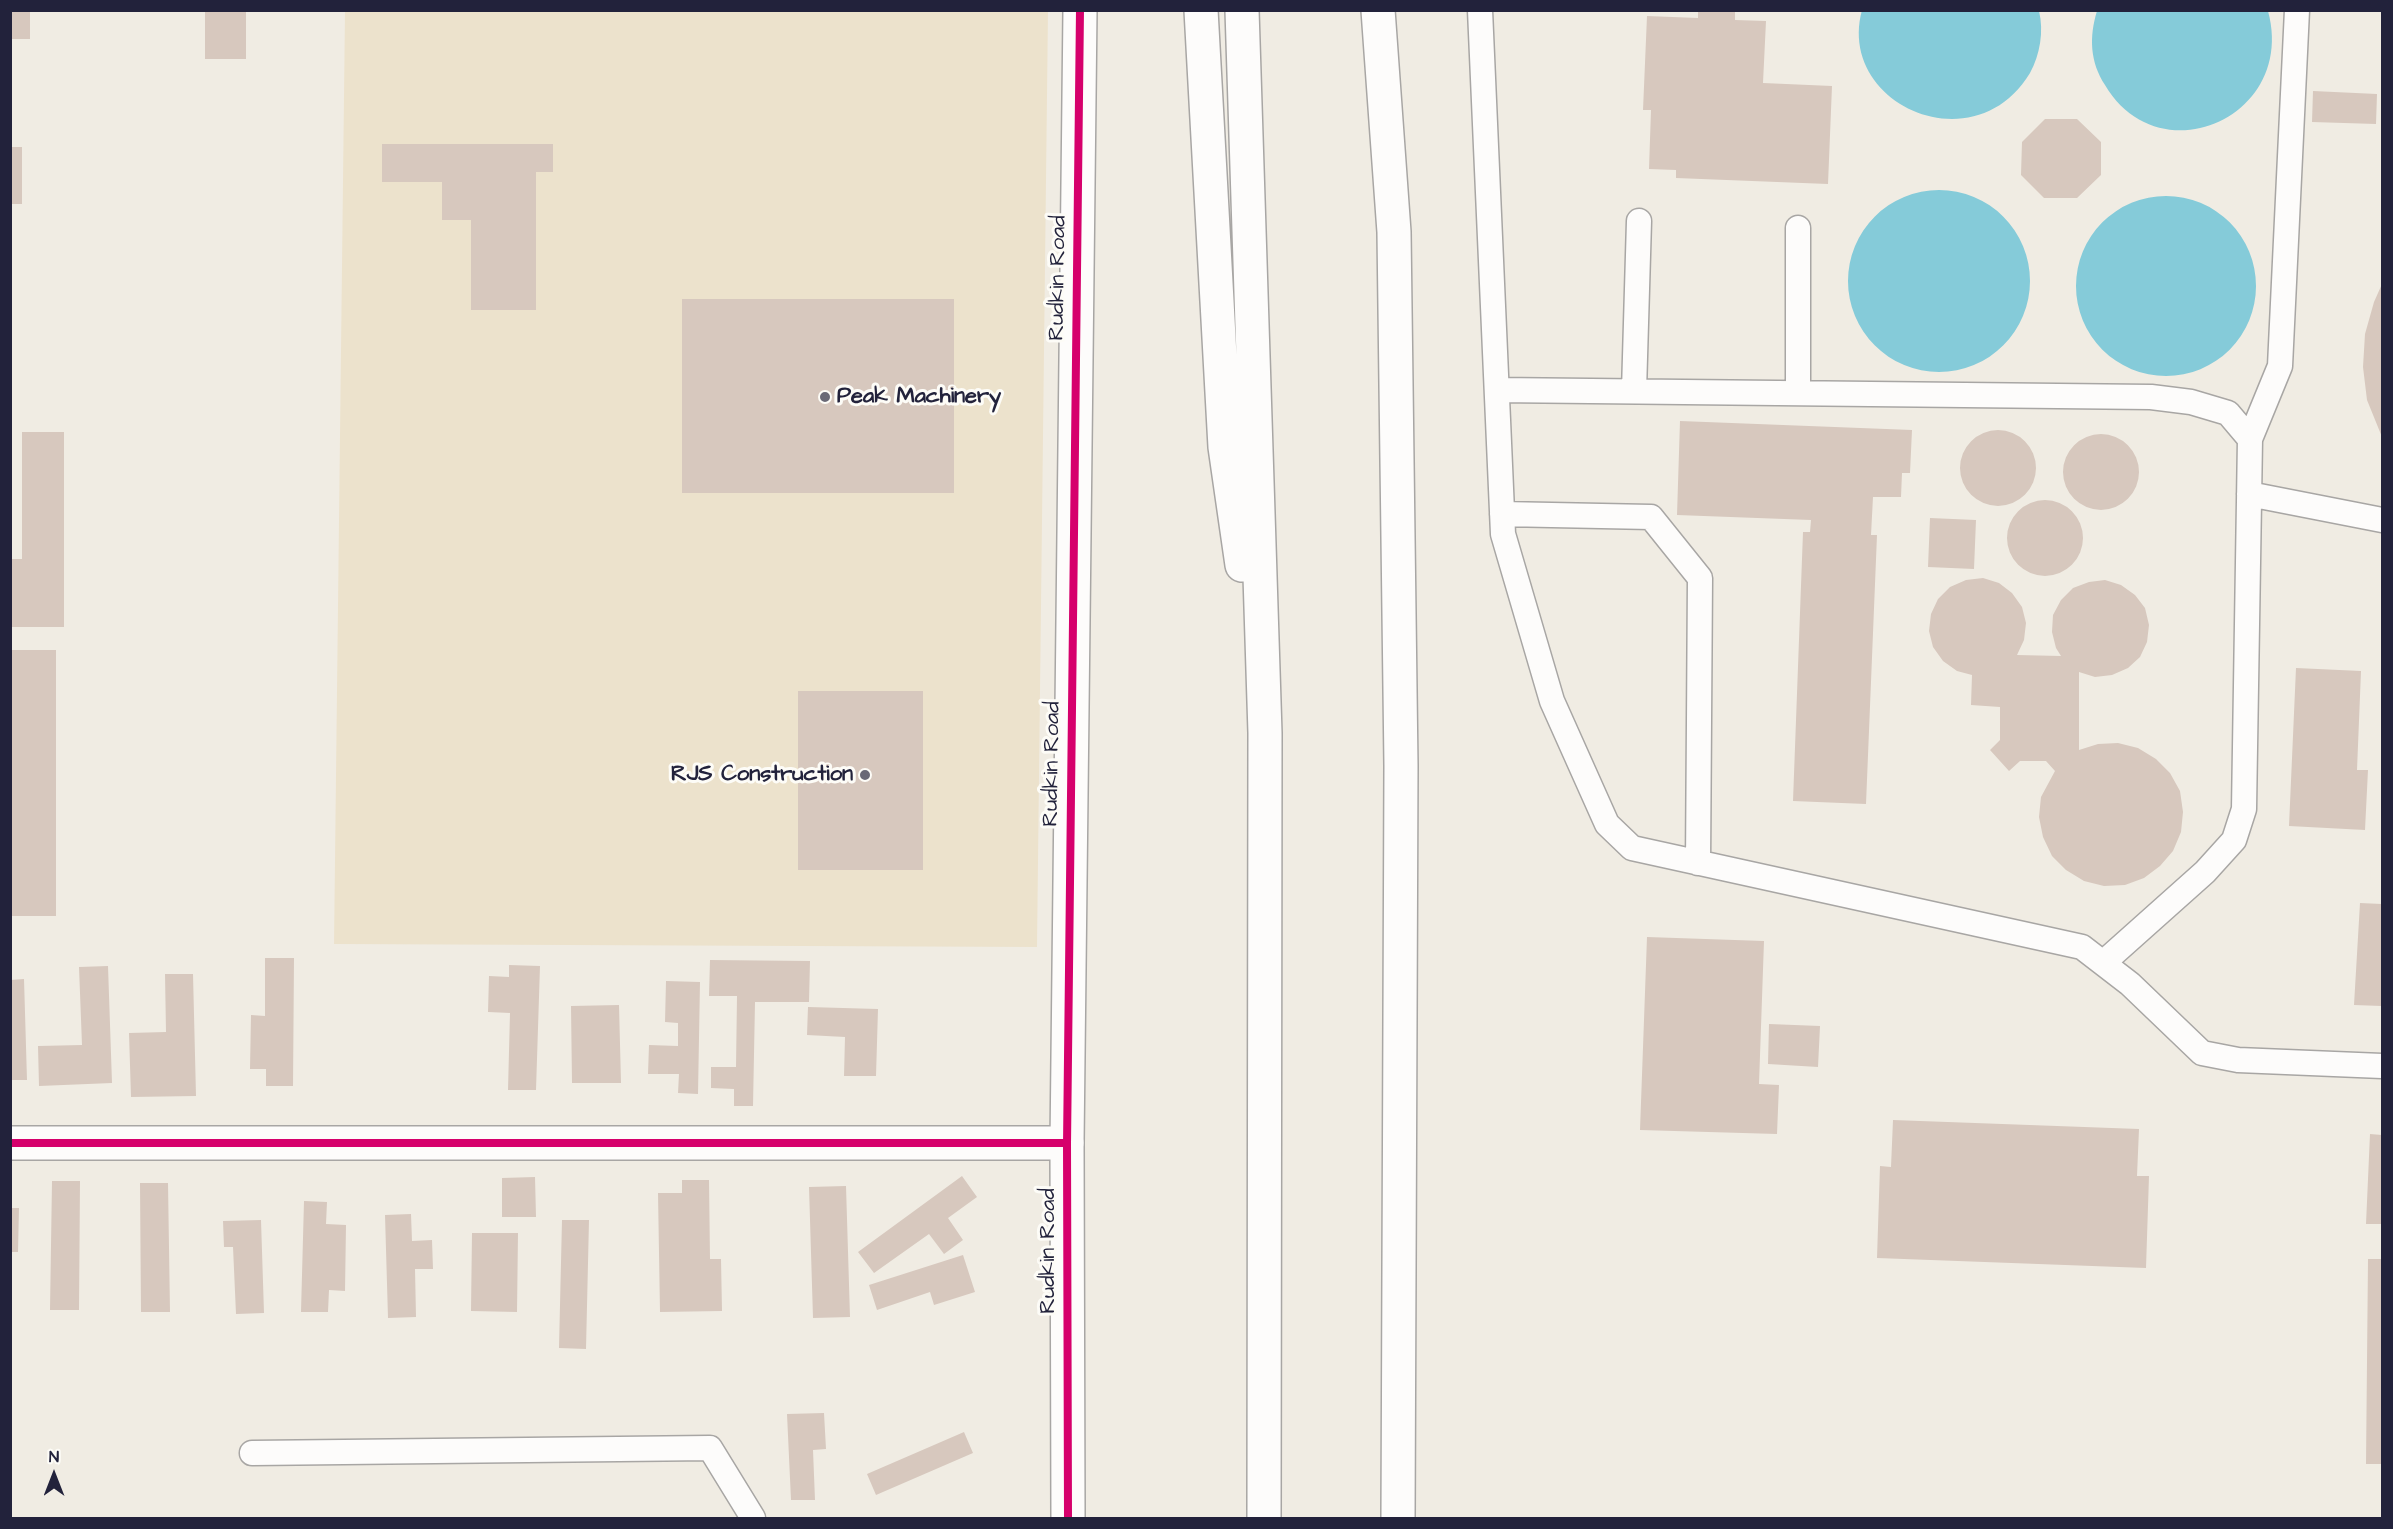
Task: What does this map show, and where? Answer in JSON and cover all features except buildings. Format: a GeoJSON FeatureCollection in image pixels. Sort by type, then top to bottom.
{"type":"FeatureCollection","features":[{"type":"Feature","properties":{"kind":"main road","name":"Rudkin Road"},"geometry":{"type":"LineString","coordinates":[[1068,1518],[1067,1143],[1080,10]]}},
{"type":"Feature","properties":{"kind":"main road"},"geometry":{"type":"LineString","coordinates":[[1201,10],[1225,447],[1265,733]]}},
{"type":"Feature","properties":{"kind":"main road"},"geometry":{"type":"LineString","coordinates":[[1242,10],[1265,733],[1264,1518]]}},
{"type":"Feature","properties":{"kind":"main road"},"geometry":{"type":"LineString","coordinates":[[1378,10],[1394,232],[1401,766],[1398,1518]]}},
{"type":"Feature","properties":{"kind":"main road"},"geometry":{"type":"LineString","coordinates":[[10,1143],[1067,1143]]}},
{"type":"Feature","properties":{"kind":"lane"},"geometry":{"type":"LineString","coordinates":[[1480,10],[1503,534],[1552,700],[1607,824],[1632,848],[2082,947],[2130,984],[2202,1053],[2238,1060],[2382,1066]]}},
{"type":"Feature","properties":{"kind":"lane"},"geometry":{"type":"LineString","coordinates":[[2103,963],[2205,872],[2234,840],[2244,809],[2250,439],[2280,366],[2297,10]]}},
{"type":"Feature","properties":{"kind":"lane"},"geometry":{"type":"LineString","coordinates":[[1634,391],[1639,221]]}},
{"type":"Feature","properties":{"kind":"lane"},"geometry":{"type":"LineString","coordinates":[[1798,228],[1798,393]]}},
{"type":"Feature","properties":{"kind":"lane"},"geometry":{"type":"LineString","coordinates":[[1497,390],[2151,397],[2191,402],[2228,413],[2250,439]]}},
{"type":"Feature","properties":{"kind":"lane"},"geometry":{"type":"LineString","coordinates":[[2249,494],[2382,520]]}},
{"type":"Feature","properties":{"kind":"lane"},"geometry":{"type":"LineString","coordinates":[[1502,514],[1651,517],[1700,578],[1698,863]]}},
{"type":"Feature","properties":{"kind":"lane"},"geometry":{"type":"LineString","coordinates":[[252,1453],[710,1448],[753,1518]]}},
{"type":"Feature","properties":{"kind":"shaded area"},"geometry":{"type":"Polygon","coordinates":[[[345,11],[1048,11],[1037,947],[334,944],[345,11]]]}},
{"type":"Feature","properties":{"kind":"water"},"geometry":{"type":"Polygon","coordinates":[[[1862,10],[2039,11],[2041,35],[2039,51],[2030,73],[2006,101],[1976,116],[1945,119],[1915,112],[1889,96],[1869,73],[1859,44],[1862,10]]]}},
{"type":"Feature","properties":{"kind":"water"},"geometry":{"type":"Polygon","coordinates":[[[2097,11],[2268,11],[2272,48],[2262,80],[2243,105],[2218,122],[2188,130],[2157,127],[2129,113],[2100,76],[2092,49],[2097,11]]]}},
{"type":"Feature","properties":{"kind":"water"},"geometry":{"type":"Polygon","coordinates":[[[1939,190],[1974,197],[2003,217],[2023,246],[2030,281],[2023,316],[2003,345],[1974,365],[1939,372],[1904,365],[1875,345],[1855,316],[1848,281],[1855,246],[1875,217],[1904,197],[1939,190]]]}},
{"type":"Feature","properties":{"kind":"water"},"geometry":{"type":"Polygon","coordinates":[[[2166,196],[2184,197],[2201,202],[2230,222],[2250,251],[2255,268],[2255,304],[2250,321],[2230,350],[2201,370],[2184,375],[2166,376],[2148,375],[2131,370],[2102,350],[2082,321],[2077,304],[2076,286],[2077,268],[2082,251],[2102,222],[2131,202],[2148,197],[2166,196]]]}},
{"type":"Feature","properties":{"kind":"cycle path"},"geometry":{"type":"LineString","coordinates":[[1068,1518],[1067,1143],[1080,10]]}},
{"type":"Feature","properties":{"kind":"cycle path"},"geometry":{"type":"LineString","coordinates":[[10,1143],[1067,1143]]}},
{"type":"Feature","properties":{"kind":"place","name":"Peak Machinery"},"geometry":{"type":"Point","coordinates":[825,397]}},
{"type":"Feature","properties":{"kind":"place","name":"RJS Construction"},"geometry":{"type":"Point","coordinates":[865,775]}}]}
